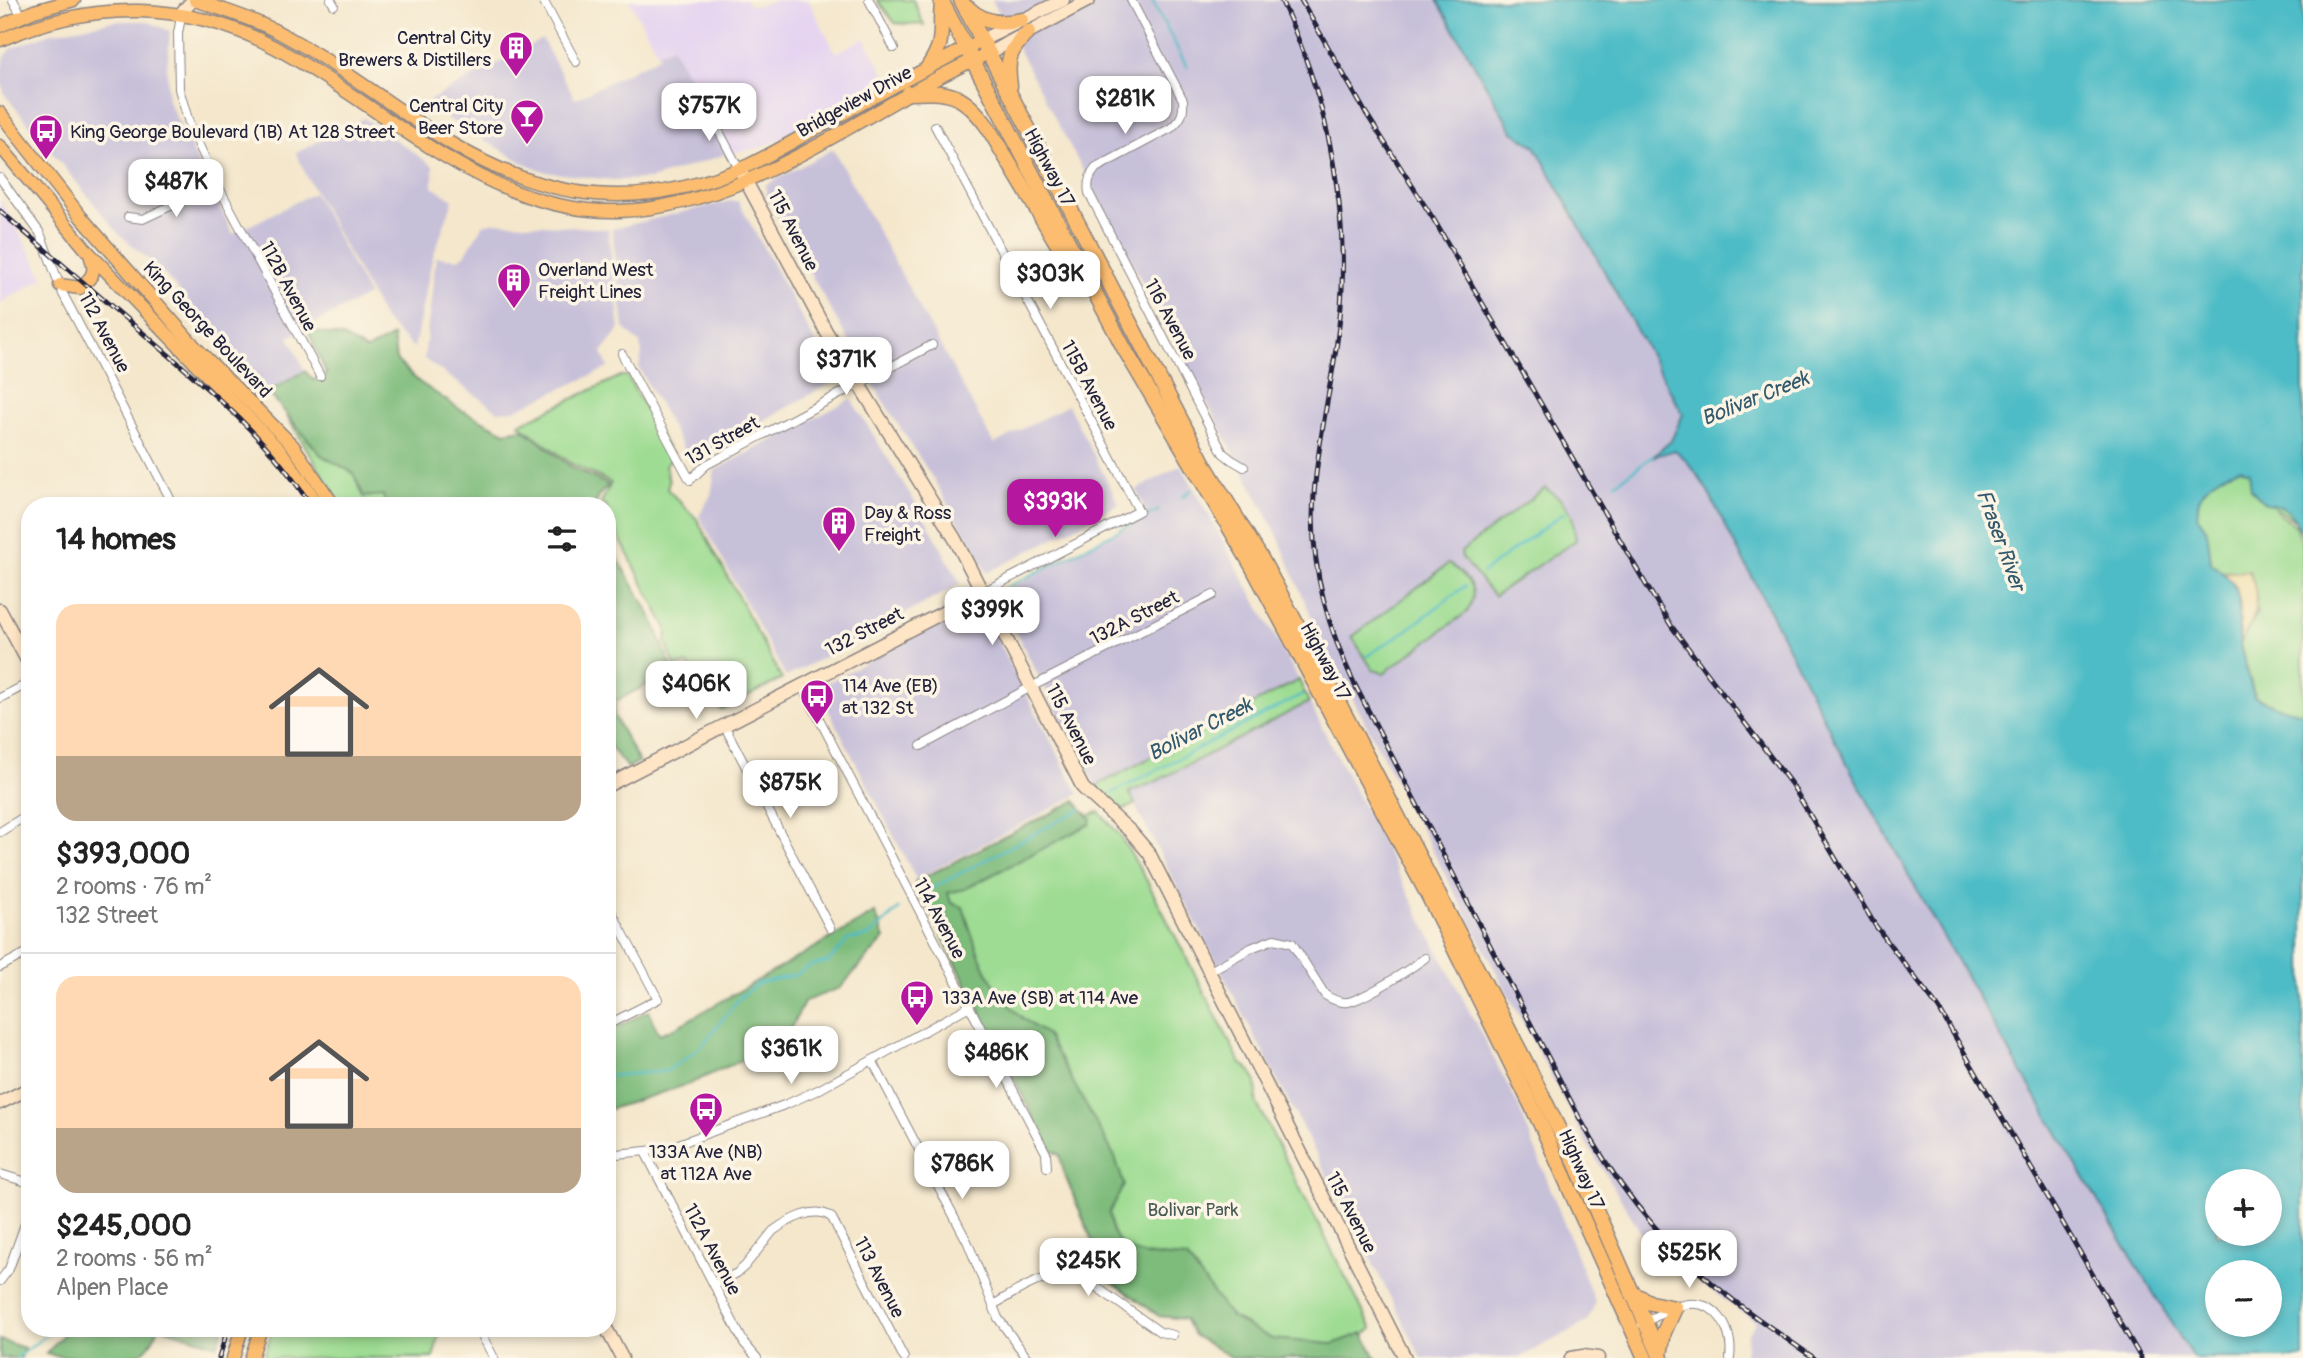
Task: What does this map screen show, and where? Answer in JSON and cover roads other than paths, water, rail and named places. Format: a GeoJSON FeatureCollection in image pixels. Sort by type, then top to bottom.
{"type":"FeatureCollection","features":[{"type":"Feature","properties":{"kind":"highway"},"geometry":{"type":"LineString","coordinates":[[961,0],[973,13],[990,22],[1024,26],[1009,58],[1007,69],[1011,94]]}},
{"type":"Feature","properties":{"kind":"highway","name":"Highway 17"},"geometry":{"type":"LineString","coordinates":[[961,0],[977,49],[1125,350],[1252,566],[1421,883],[1549,1141],[1631,1329],[1655,1357]]}},
{"type":"Feature","properties":{"kind":"highway"},"geometry":{"type":"LineString","coordinates":[[928,67],[937,54],[942,39],[944,1]]}},
{"type":"Feature","properties":{"kind":"highway","name":"Highway 17"},"geometry":{"type":"LineString","coordinates":[[944,1],[1011,94],[1205,466],[1280,594],[1430,878],[1560,1132],[1645,1322],[1655,1357]]}},
{"type":"Feature","properties":{"kind":"highway"},"geometry":{"type":"LineString","coordinates":[[908,93],[948,93],[961,99],[979,116],[1061,252],[1125,350]]}},
{"type":"Feature","properties":{"kind":"highway"},"geometry":{"type":"LineString","coordinates":[[1632,1293],[1651,1303],[1675,1307],[1655,1357]]}},
{"type":"Feature","properties":{"kind":"main road"},"geometry":{"type":"LineString","coordinates":[[0,26],[22,16],[74,0]]}},
{"type":"Feature","properties":{"kind":"main road","name":"Bridgeview Drive"},"geometry":{"type":"LineString","coordinates":[[194,0],[279,33],[484,162],[537,184],[584,194],[612,196],[640,195],[689,185],[739,169],[928,67],[977,49]]}},
{"type":"Feature","properties":{"kind":"main road","name":"Bridgeview Drive"},"geometry":{"type":"LineString","coordinates":[[0,40],[55,19],[94,11],[182,6],[276,48],[471,172],[495,184],[581,209],[638,210],[684,202],[747,181],[871,116],[977,49]]}},
{"type":"Feature","properties":{"kind":"main road","name":"King George Boulevard"},"geometry":{"type":"LineString","coordinates":[[0,113],[81,217],[196,348],[293,446],[328,497]]}},
{"type":"Feature","properties":{"kind":"main road","name":"King George Boulevard"},"geometry":{"type":"LineString","coordinates":[[0,146],[90,254],[282,453],[313,497]]}},
{"type":"Feature","properties":{"kind":"main road"},"geometry":{"type":"LineString","coordinates":[[60,285],[80,288],[93,276],[94,265],[90,254]]}},
{"type":"Feature","properties":{"kind":"main road"},"geometry":{"type":"LineString","coordinates":[[233,1358],[239,1337]]}},
{"type":"Feature","properties":{"kind":"main road"},"geometry":{"type":"LineString","coordinates":[[251,1358],[258,1337]]}},
{"type":"Feature","properties":{"kind":"street"},"geometry":{"type":"LineString","coordinates":[[12,0],[22,16]]}},
{"type":"Feature","properties":{"kind":"street"},"geometry":{"type":"LineString","coordinates":[[182,6],[194,0]]}},
{"type":"Feature","properties":{"kind":"street"},"geometry":{"type":"LineString","coordinates":[[543,0],[576,62]]}},
{"type":"Feature","properties":{"kind":"street"},"geometry":{"type":"LineString","coordinates":[[869,0],[894,48]]}},
{"type":"Feature","properties":{"kind":"street"},"geometry":{"type":"LineString","coordinates":[[1024,26],[1063,0]]}},
{"type":"Feature","properties":{"kind":"street"},"geometry":{"type":"LineString","coordinates":[[977,49],[1024,26],[1089,0]]}},
{"type":"Feature","properties":{"kind":"street","name":"116 Avenue"},"geometry":{"type":"LineString","coordinates":[[1131,0],[1183,100],[1184,110],[1181,120],[1171,128],[1096,168],[1090,175],[1089,193],[1223,453],[1244,467]]}},
{"type":"Feature","properties":{"kind":"street","name":"112B Avenue"},"geometry":{"type":"LineString","coordinates":[[182,6],[178,33],[179,89],[190,126],[217,184],[320,376]]}},
{"type":"Feature","properties":{"kind":"street","name":"115 Avenue"},"geometry":{"type":"LineString","coordinates":[[704,103],[798,280],[858,384],[955,539],[1083,788],[1131,832],[1149,853],[1405,1358]]}},
{"type":"Feature","properties":{"kind":"street","name":"115B Avenue"},"geometry":{"type":"LineString","coordinates":[[935,126],[1139,511]]}},
{"type":"Feature","properties":{"kind":"street","name":"112 Avenue"},"geometry":{"type":"LineString","coordinates":[[0,178],[40,233],[60,285],[169,497]]}},
{"type":"Feature","properties":{"kind":"street"},"geometry":{"type":"LineString","coordinates":[[128,217],[143,219],[217,184]]}},
{"type":"Feature","properties":{"kind":"street","name":"131 Street"},"geometry":{"type":"LineString","coordinates":[[622,354],[690,480],[706,465],[932,345]]}},
{"type":"Feature","properties":{"kind":"street","name":"132 Street"},"geometry":{"type":"LineString","coordinates":[[616,781],[1139,511]]}},
{"type":"Feature","properties":{"kind":"street","name":"132A Street"},"geometry":{"type":"LineString","coordinates":[[921,746],[1213,595]]}},
{"type":"Feature","properties":{"kind":"street"},"geometry":{"type":"LineString","coordinates":[[0,610],[21,649]]}},
{"type":"Feature","properties":{"kind":"street","name":"114 Avenue"},"geometry":{"type":"LineString","coordinates":[[801,684],[1046,1153],[1046,1167]]}},
{"type":"Feature","properties":{"kind":"street"},"geometry":{"type":"LineString","coordinates":[[0,698],[21,686]]}},
{"type":"Feature","properties":{"kind":"street"},"geometry":{"type":"LineString","coordinates":[[724,725],[830,928]]}},
{"type":"Feature","properties":{"kind":"street"},"geometry":{"type":"LineString","coordinates":[[0,832],[21,819]]}},
{"type":"Feature","properties":{"kind":"street"},"geometry":{"type":"LineString","coordinates":[[616,919],[658,999],[616,1020]]}},
{"type":"Feature","properties":{"kind":"street"},"geometry":{"type":"LineString","coordinates":[[1210,971],[1251,948],[1274,939],[1292,943],[1325,995],[1333,1000],[1350,1002],[1425,958]]}},
{"type":"Feature","properties":{"kind":"street"},"geometry":{"type":"LineString","coordinates":[[0,967],[21,956]]}},
{"type":"Feature","properties":{"kind":"street"},"geometry":{"type":"LineString","coordinates":[[616,1154],[665,1149],[787,1104],[968,1007]]}},
{"type":"Feature","properties":{"kind":"street"},"geometry":{"type":"LineString","coordinates":[[872,1060],[968,1243],[993,1306],[1005,1329],[1027,1358]]}},
{"type":"Feature","properties":{"kind":"street"},"geometry":{"type":"LineString","coordinates":[[0,1103],[21,1092]]}},
{"type":"Feature","properties":{"kind":"street","name":"112A Avenue"},"geometry":{"type":"LineString","coordinates":[[645,1152],[744,1343],[757,1358]]}},
{"type":"Feature","properties":{"kind":"street"},"geometry":{"type":"LineString","coordinates":[[0,1174],[21,1180]]}},
{"type":"Feature","properties":{"kind":"street","name":"113 Avenue"},"geometry":{"type":"LineString","coordinates":[[714,1285],[737,1273],[780,1226],[813,1212],[825,1212],[831,1218],[904,1358]]}},
{"type":"Feature","properties":{"kind":"street"},"geometry":{"type":"LineString","coordinates":[[0,1280],[9,1269],[21,1235]]}},
{"type":"Feature","properties":{"kind":"street"},"geometry":{"type":"LineString","coordinates":[[993,1306],[1039,1280],[1054,1275],[1071,1275],[1085,1279],[1160,1332],[1173,1335]]}},
{"type":"Feature","properties":{"kind":"street"},"geometry":{"type":"LineString","coordinates":[[1631,1329],[1675,1307],[1687,1304],[1704,1307],[1717,1314],[1728,1328],[1730,1358]]}},
{"type":"Feature","properties":{"kind":"street"},"geometry":{"type":"LineString","coordinates":[[483,1337],[494,1358]]}},
{"type":"Feature","properties":{"kind":"street"},"geometry":{"type":"LineString","coordinates":[[611,1337],[622,1358]]}},
{"type":"Feature","properties":{"kind":"street"},"geometry":{"type":"LineString","coordinates":[[1572,1358],[1598,1358]]}},
{"type":"Feature","properties":{"kind":"water","name":"Fraser River"},"geometry":{"type":"Polygon","coordinates":[[[1437,0],[2303,0],[2303,534],[2286,509],[2267,504],[2251,489],[2249,472],[2240,468],[2222,476],[2206,489],[2198,502],[2197,517],[2207,529],[2211,563],[2223,573],[2236,591],[2240,644],[2254,697],[2303,713],[2303,1358],[2193,1358],[2020,1070],[1895,852],[1701,481],[1675,450],[1652,457],[1671,441],[1683,414],[1535,146],[1513,132],[1437,0]]]}},
{"type":"Feature","properties":{"kind":"waterway"},"geometry":{"type":"LineString","coordinates":[[1152,0],[1187,67]]}},
{"type":"Feature","properties":{"kind":"waterway","name":"Bolivar Creek"},"geometry":{"type":"LineString","coordinates":[[1616,483],[1653,456]]}},
{"type":"Feature","properties":{"kind":"waterway"},"geometry":{"type":"LineString","coordinates":[[1182,497],[1191,490]]}},
{"type":"Feature","properties":{"kind":"waterway"},"geometry":{"type":"LineString","coordinates":[[998,592],[1159,510]]}},
{"type":"Feature","properties":{"kind":"waterway","name":"Bolivar Creek"},"geometry":{"type":"LineString","coordinates":[[1482,573],[1564,513]]}},
{"type":"Feature","properties":{"kind":"waterway","name":"Bolivar Creek"},"geometry":{"type":"LineString","coordinates":[[1367,656],[1465,586]]}},
{"type":"Feature","properties":{"kind":"waterway","name":"Bolivar Creek"},"geometry":{"type":"LineString","coordinates":[[1112,793],[1303,694]]}},
{"type":"Feature","properties":{"kind":"waterway","name":"Bolivar Creek"},"geometry":{"type":"LineString","coordinates":[[923,893],[1081,809]]}},
{"type":"Feature","properties":{"kind":"waterway","name":"Bolivar Creek"},"geometry":{"type":"LineString","coordinates":[[616,1075],[667,1071],[700,1048],[740,997],[759,983],[796,975],[812,965],[828,962],[847,940],[869,936],[899,909]]}},
{"type":"Feature","properties":{"kind":"waterway","name":"Bolivar Creek"},"geometry":{"type":"LineString","coordinates":[[17,1358],[44,1337]]}},
{"type":"Feature","properties":{"kind":"railway"},"geometry":{"type":"LineString","coordinates":[[1281,0],[1296,34],[1320,105],[1336,178],[1340,215],[1340,315],[1320,444],[1313,520],[1322,593],[1345,662],[1579,1117],[1605,1161],[1651,1223],[1686,1260],[1731,1299],[1814,1358]]}},
{"type":"Feature","properties":{"kind":"railway"},"geometry":{"type":"LineString","coordinates":[[1301,0],[1364,110],[1434,220],[1672,627],[1792,785],[1875,925],[1939,1009],[2141,1358]]}},
{"type":"Feature","properties":{"kind":"railway"},"geometry":{"type":"LineString","coordinates":[[0,211],[234,413],[275,457],[305,497]]}},
{"type":"Feature","properties":{"kind":"railway"},"geometry":{"type":"LineString","coordinates":[[219,1358],[225,1337]]}},
{"type":"Feature","properties":{"kind":"place","name":"Central City Brewers & Distillers"},"geometry":{"type":"Point","coordinates":[516,78]}},
{"type":"Feature","properties":{"kind":"place","name":"Central City Beer Store"},"geometry":{"type":"Point","coordinates":[527,146]}},
{"type":"Feature","properties":{"kind":"place","name":"King George Boulevard (1B) At 128 Street"},"geometry":{"type":"Point","coordinates":[46,161]}},
{"type":"Feature","properties":{"kind":"place","name":"Overland West Freight Lines"},"geometry":{"type":"Point","coordinates":[514,310]}},
{"type":"Feature","properties":{"kind":"place","name":"Day & Ross Freight"},"geometry":{"type":"Point","coordinates":[839,553]}},
{"type":"Feature","properties":{"kind":"place","name":"114 Ave (EB) at 132 St"},"geometry":{"type":"Point","coordinates":[817,726]}},
{"type":"Feature","properties":{"kind":"place","name":"133A Ave (SB) at 114 Ave"},"geometry":{"type":"Point","coordinates":[917,1027]}},
{"type":"Feature","properties":{"kind":"place","name":"133A Ave (NB) at 112A Ave"},"geometry":{"type":"Point","coordinates":[706,1139]}},
{"type":"Feature","properties":{"kind":"park label","name":"Bolivar Park"},"geometry":{"type":"Point","coordinates":[1193,1209]}}]}
